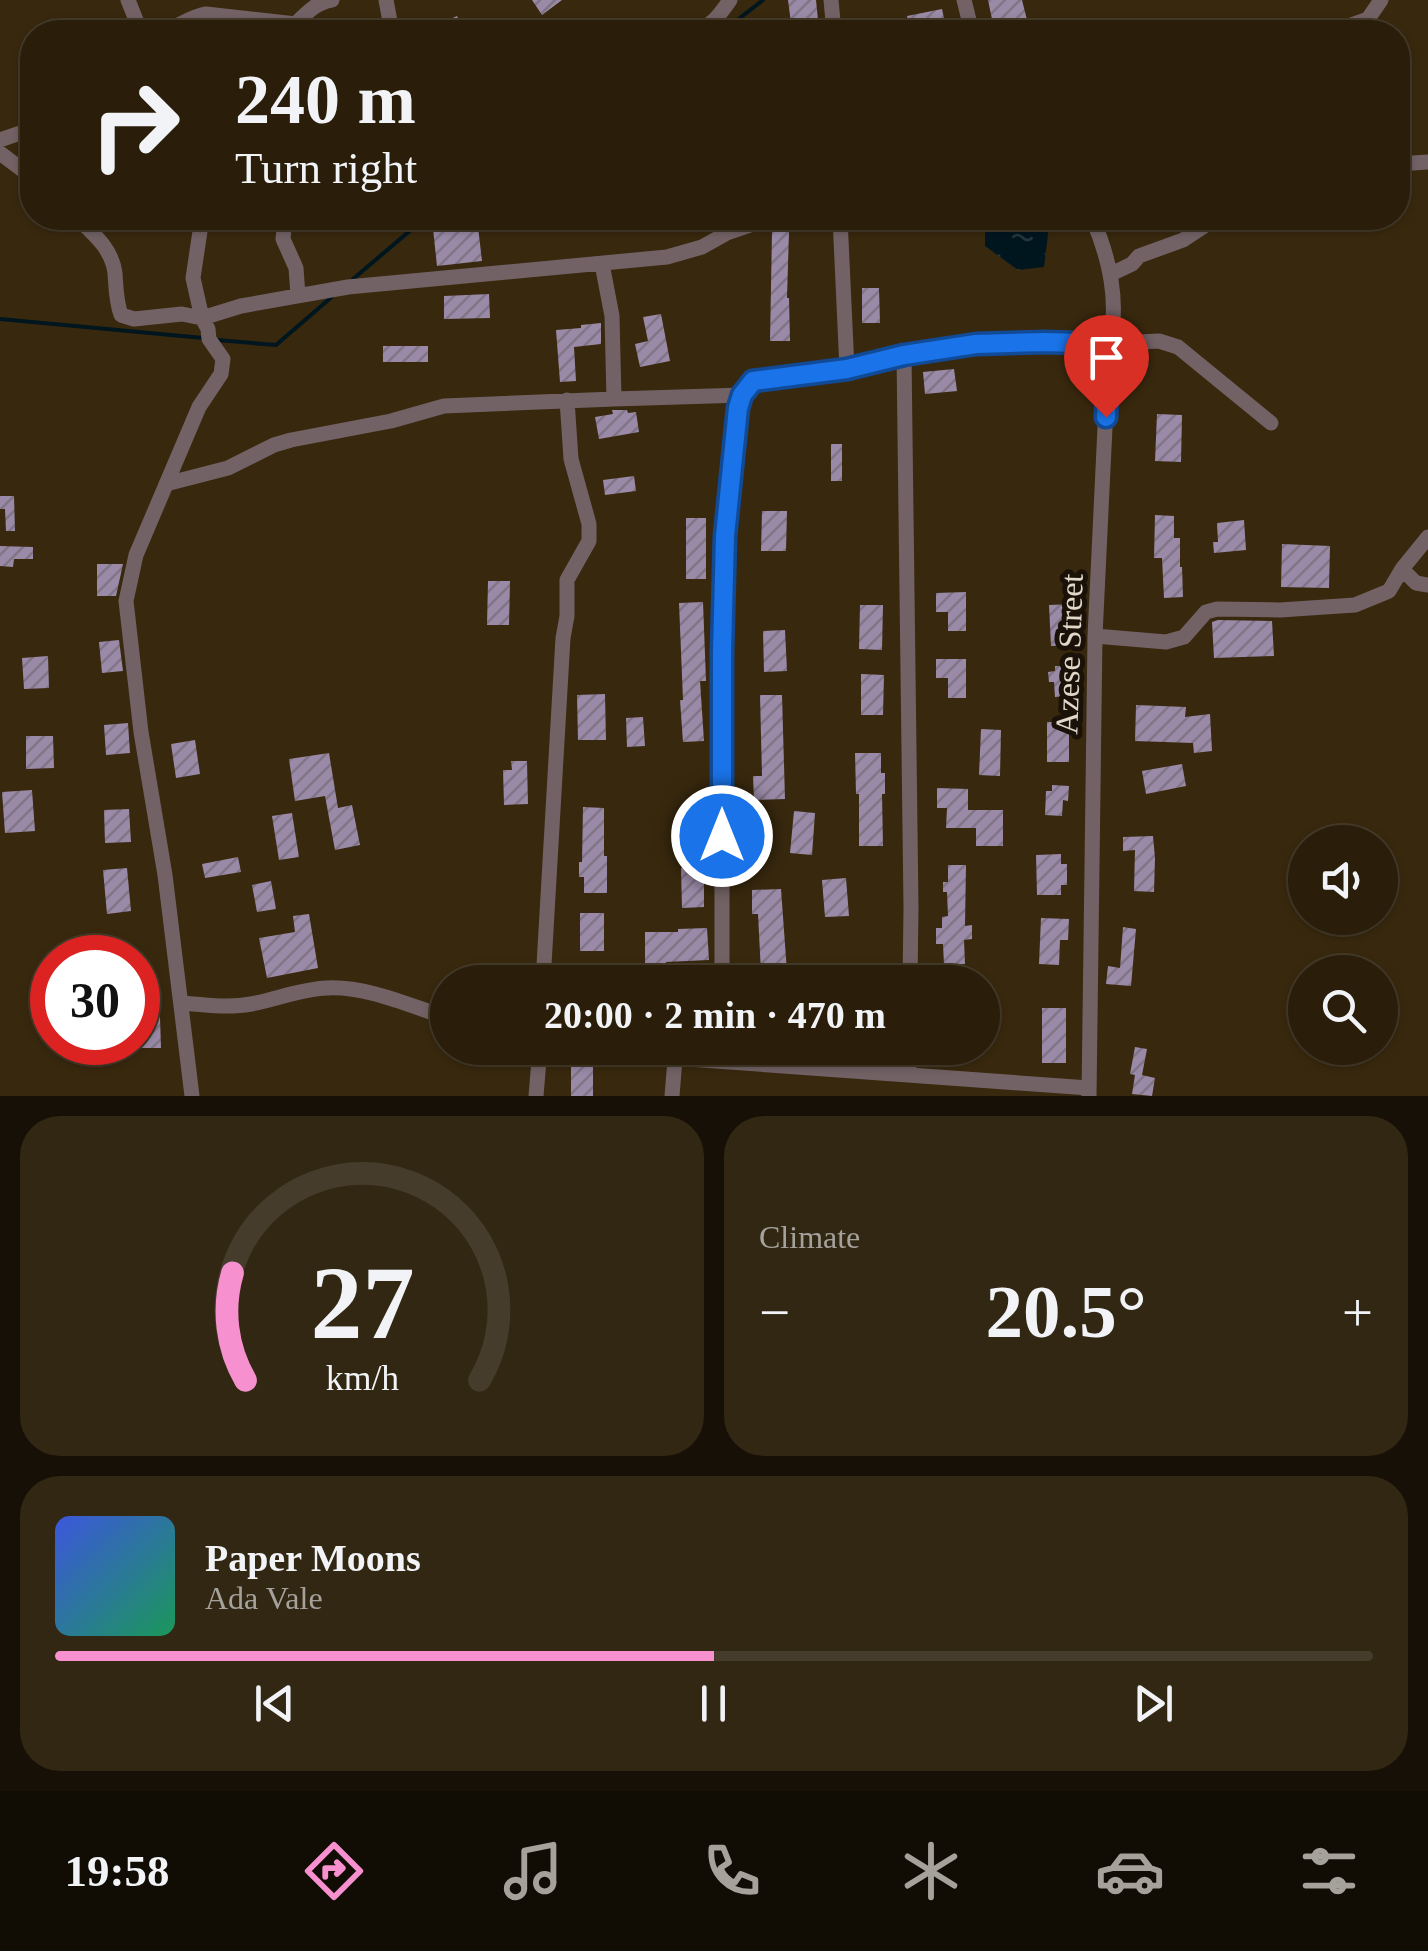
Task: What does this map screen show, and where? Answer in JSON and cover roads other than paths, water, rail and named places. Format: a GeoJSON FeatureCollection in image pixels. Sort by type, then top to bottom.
{"type":"FeatureCollection","features":[{"type":"Feature","properties":{"kind":"street"},"geometry":{"type":"LineString","coordinates":[[300,20],[321,2],[332,0]]}},
{"type":"Feature","properties":{"kind":"street"},"geometry":{"type":"LineString","coordinates":[[715,20],[730,0]]}},
{"type":"Feature","properties":{"kind":"street"},"geometry":{"type":"LineString","coordinates":[[832,3],[850,0]]}},
{"type":"Feature","properties":{"kind":"street"},"geometry":{"type":"LineString","coordinates":[[1363,20],[1381,0]]}},
{"type":"Feature","properties":{"kind":"street"},"geometry":{"type":"LineString","coordinates":[[189,20],[206,14],[242,20]]}},
{"type":"Feature","properties":{"kind":"street"},"geometry":{"type":"LineString","coordinates":[[0,152],[20,168]]}},
{"type":"Feature","properties":{"kind":"street"},"geometry":{"type":"LineString","coordinates":[[88,230],[108,251],[122,316],[134,319],[182,314],[202,318],[240,306],[348,287],[667,257],[702,248],[736,230]]}},
{"type":"Feature","properties":{"kind":"street"},"geometry":{"type":"LineString","coordinates":[[192,1096],[126,601],[136,555],[199,407],[221,374],[223,359],[202,318],[193,278],[200,230]]}},
{"type":"Feature","properties":{"kind":"street"},"geometry":{"type":"LineString","coordinates":[[284,230],[282,239],[296,268],[298,295]]}},
{"type":"Feature","properties":{"kind":"street"},"geometry":{"type":"LineString","coordinates":[[840,230],[847,369]]}},
{"type":"Feature","properties":{"kind":"street","name":"Azese Street"},"geometry":{"type":"LineString","coordinates":[[1089,1092],[1096,636],[1111,337],[1111,274],[1098,230]]}},
{"type":"Feature","properties":{"kind":"street"},"geometry":{"type":"LineString","coordinates":[[1111,274],[1139,256],[1183,240],[1198,230]]}},
{"type":"Feature","properties":{"kind":"street"},"geometry":{"type":"LineString","coordinates":[[602,264],[612,316],[614,399]]}},
{"type":"Feature","properties":{"kind":"street"},"geometry":{"type":"LineString","coordinates":[[722,965],[725,536],[738,408],[753,381],[847,369],[976,344],[1111,337],[1178,346],[1271,423]]}},
{"type":"Feature","properties":{"kind":"street"},"geometry":{"type":"LineString","coordinates":[[904,355],[910,965]]}},
{"type":"Feature","properties":{"kind":"street"},"geometry":{"type":"LineString","coordinates":[[166,484],[228,468],[291,440],[391,421],[444,406],[742,395]]}},
{"type":"Feature","properties":{"kind":"street"},"geometry":{"type":"LineString","coordinates":[[544,965],[567,580],[589,541],[589,524],[571,459],[566,400]]}},
{"type":"Feature","properties":{"kind":"street"},"geometry":{"type":"LineString","coordinates":[[1096,636],[1166,642],[1184,636],[1206,612],[1218,608],[1280,610],[1354,605],[1388,591],[1428,537]]}},
{"type":"Feature","properties":{"kind":"street"},"geometry":{"type":"LineString","coordinates":[[1402,569],[1416,582],[1428,585]]}},
{"type":"Feature","properties":{"kind":"street"},"geometry":{"type":"LineString","coordinates":[[182,1003],[249,1004],[329,988],[370,994],[430,1012]]}},
{"type":"Feature","properties":{"kind":"street"},"geometry":{"type":"LineString","coordinates":[[536,1096],[537,1065]]}},
{"type":"Feature","properties":{"kind":"street"},"geometry":{"type":"LineString","coordinates":[[672,1096],[675,1065]]}},
{"type":"Feature","properties":{"kind":"street"},"geometry":{"type":"LineString","coordinates":[[816,1065],[1089,1092]]}},
{"type":"Feature","properties":{"kind":"street"},"geometry":{"type":"LineString","coordinates":[[909,1065],[909,1075]]}},
{"type":"Feature","properties":{"kind":"water"},"geometry":{"type":"Polygon","coordinates":[[[985,230],[1049,230],[1044,267],[1018,270],[985,246],[985,230]]]}},
{"type":"Feature","properties":{"kind":"waterway"},"geometry":{"type":"LineString","coordinates":[[737,20],[763,0]]}},
{"type":"Feature","properties":{"kind":"waterway"},"geometry":{"type":"LineString","coordinates":[[353,279],[411,230]]}},
{"type":"Feature","properties":{"kind":"waterway"},"geometry":{"type":"LineString","coordinates":[[217,340],[276,345],[334,295]]}},
{"type":"Feature","properties":{"kind":"waterway"},"geometry":{"type":"LineString","coordinates":[[0,319],[203,338]]}}]}
